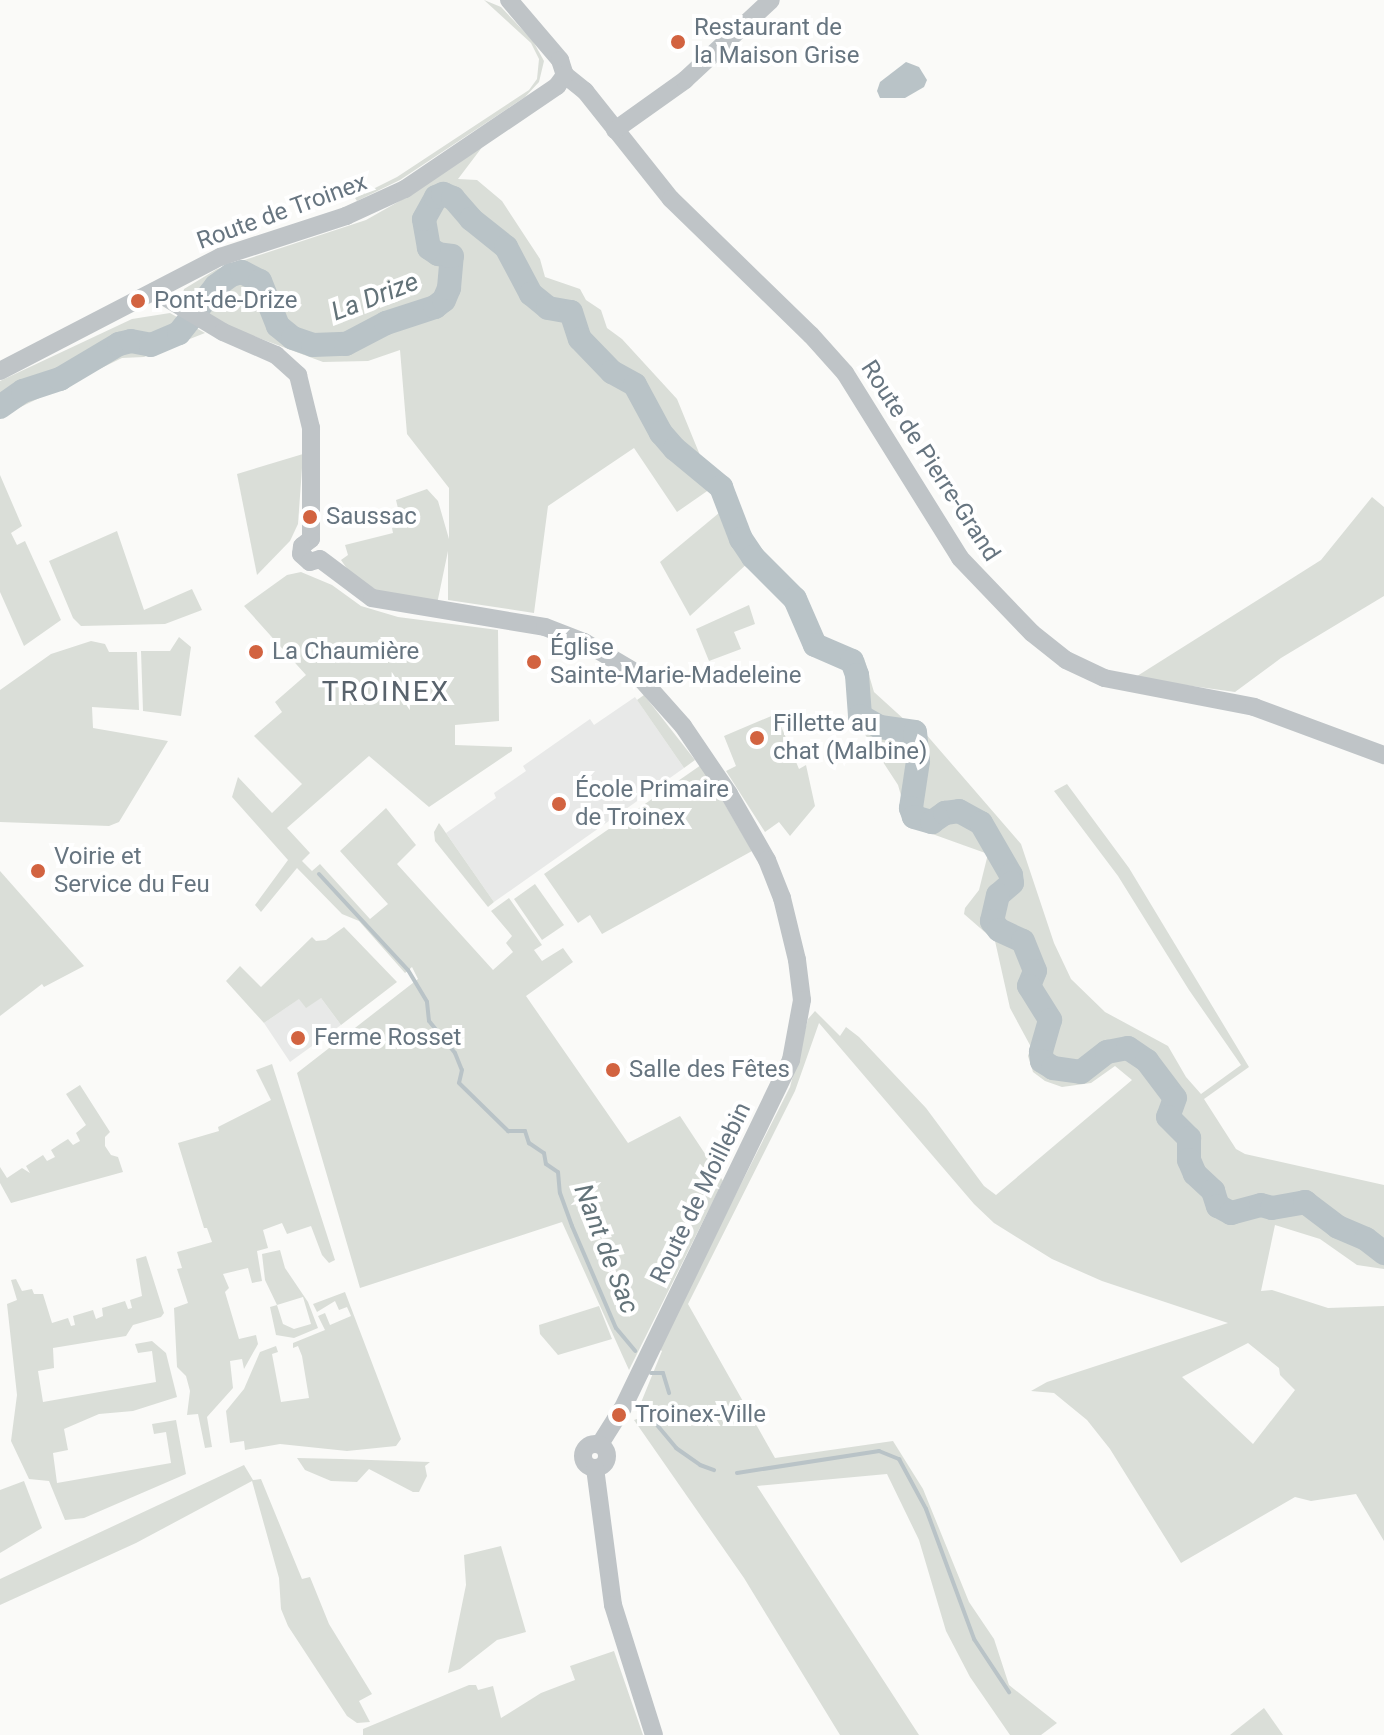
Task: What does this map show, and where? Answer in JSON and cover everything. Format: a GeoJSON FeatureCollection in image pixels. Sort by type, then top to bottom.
{"type":"FeatureCollection","features":[{"type":"Feature","properties":{"kind":"street","name":"Route de Pierre-Grand"},"geometry":{"type":"LineString","coordinates":[[509,0],[560,60],[565,75],[585,91],[671,199],[811,335],[845,373],[960,558],[991,595],[1041,641],[1076,665],[1118,683],[1254,707],[1384,755]]}},
{"type":"Feature","properties":{"kind":"street"},"geometry":{"type":"LineString","coordinates":[[615,130],[685,80],[771,0]]}},
{"type":"Feature","properties":{"kind":"street","name":"Route de Troinex"},"geometry":{"type":"LineString","coordinates":[[0,371],[228,253],[346,216],[405,189],[557,86],[565,75]]}},
{"type":"Feature","properties":{"kind":"street","name":"Route de Moillebin"},"geometry":{"type":"LineString","coordinates":[[155,291],[215,328],[276,355],[298,375],[312,437],[311,539],[302,546],[301,554],[310,562],[320,559],[372,598],[545,627],[584,642],[635,672],[697,744],[767,860],[787,918],[801,977],[802,1000],[796,1044],[763,1123],[622,1409],[600,1444],[588,1446],[583,1455],[587,1465],[595,1468],[613,1605],[654,1735]]}},
{"type":"Feature","properties":{"kind":"shaded area"},"geometry":{"type":"Polygon","coordinates":[[[484,0],[501,7],[533,41],[544,61],[539,82],[525,97],[400,180],[357,201],[355,198],[397,177],[529,90],[537,79],[539,59],[531,43],[484,0]]]}},
{"type":"Feature","properties":{"kind":"shaded area"},"geometry":{"type":"Polygon","coordinates":[[[906,62],[919,67],[927,80],[924,87],[905,98],[880,98],[877,91],[880,82],[906,62]]]}},
{"type":"Feature","properties":{"kind":"shaded area"},"geometry":{"type":"Polygon","coordinates":[[[483,146],[458,179],[477,180],[502,201],[540,259],[545,277],[580,289],[586,300],[601,310],[607,328],[622,339],[677,399],[713,487],[677,512],[634,448],[548,506],[534,613],[448,600],[448,551],[437,604],[386,596],[352,576],[341,560],[348,555],[345,545],[393,533],[392,528],[402,525],[396,500],[427,489],[438,501],[449,539],[449,488],[407,434],[400,350],[368,361],[323,362],[232,328],[182,298],[184,289],[217,269],[366,220],[412,194],[483,146]]]}},
{"type":"Feature","properties":{"kind":"shaded area"},"geometry":{"type":"Polygon","coordinates":[[[170,313],[205,333],[144,357],[122,358],[0,417],[0,381],[132,319],[170,313]]]}},
{"type":"Feature","properties":{"kind":"shaded area"},"geometry":{"type":"Polygon","coordinates":[[[303,454],[298,524],[290,541],[257,575],[237,474],[303,454]]]}},
{"type":"Feature","properties":{"kind":"shaded area"},"geometry":{"type":"Polygon","coordinates":[[[0,475],[22,526],[11,533],[17,545],[25,541],[61,620],[24,646],[0,592],[0,475]]]}},
{"type":"Feature","properties":{"kind":"shaded area"},"geometry":{"type":"Polygon","coordinates":[[[1372,497],[1384,507],[1384,596],[1281,658],[1235,692],[1134,678],[1321,560],[1372,497]]]}},
{"type":"Feature","properties":{"kind":"shaded area"},"geometry":{"type":"Polygon","coordinates":[[[725,508],[749,562],[690,616],[660,562],[725,508]]]}},
{"type":"Feature","properties":{"kind":"shaded area"},"geometry":{"type":"Polygon","coordinates":[[[117,531],[144,610],[192,589],[202,610],[165,624],[81,626],[73,618],[49,561],[117,531]]]}},
{"type":"Feature","properties":{"kind":"shaded area"},"geometry":{"type":"Polygon","coordinates":[[[301,572],[332,585],[361,606],[398,617],[498,630],[499,721],[455,725],[455,745],[512,747],[512,751],[429,807],[369,756],[287,828],[310,853],[302,861],[312,871],[320,864],[370,919],[388,904],[340,851],[386,808],[416,845],[397,864],[493,970],[513,952],[506,943],[512,936],[491,911],[509,898],[542,945],[534,950],[542,961],[563,948],[573,962],[526,996],[628,1143],[680,1116],[723,1181],[629,1370],[562,1222],[360,1288],[297,1073],[418,979],[412,967],[405,973],[359,921],[342,914],[297,868],[261,912],[255,905],[288,860],[232,797],[238,777],[272,813],[302,784],[254,736],[282,712],[275,702],[306,675],[244,606],[287,575],[301,572]]]}},
{"type":"Feature","properties":{"kind":"shaded area"},"geometry":{"type":"Polygon","coordinates":[[[749,605],[755,624],[734,632],[741,649],[709,661],[696,629],[749,605]]]}},
{"type":"Feature","properties":{"kind":"shaded area"},"geometry":{"type":"Polygon","coordinates":[[[179,637],[191,647],[181,716],[143,711],[141,651],[170,651],[179,637]]]}},
{"type":"Feature","properties":{"kind":"shaded area"},"geometry":{"type":"Polygon","coordinates":[[[91,641],[105,644],[109,652],[137,652],[139,710],[92,707],[93,728],[168,741],[119,822],[109,826],[0,822],[0,690],[51,654],[91,641]]]}},
{"type":"Feature","properties":{"kind":"shaded area"},"geometry":{"type":"Polygon","coordinates":[[[855,655],[864,658],[874,692],[907,722],[918,725],[1021,844],[1054,943],[1071,979],[1105,1012],[1168,1046],[1186,1077],[1201,1094],[1241,1065],[1189,990],[1118,876],[1054,791],[1067,784],[1129,868],[1249,1067],[1204,1099],[1236,1149],[1245,1154],[1384,1185],[1384,1269],[1357,1265],[1320,1239],[1275,1225],[1261,1291],[1272,1290],[1328,1308],[1384,1306],[1384,1541],[1356,1494],[1311,1501],[1295,1497],[1181,1563],[1110,1449],[1087,1420],[1054,1393],[1031,1391],[1047,1382],[1228,1323],[1102,1281],[1052,1259],[994,1223],[974,1204],[819,1023],[795,1091],[688,1304],[775,1458],[893,1441],[923,1489],[969,1602],[994,1639],[1009,1685],[1057,1723],[1041,1735],[1010,1735],[970,1677],[946,1631],[919,1540],[887,1474],[757,1486],[919,1735],[840,1735],[744,1578],[634,1420],[645,1416],[661,1422],[668,1415],[640,1405],[662,1351],[658,1348],[790,1087],[808,1019],[815,1011],[840,1036],[846,1027],[859,1037],[926,1108],[984,1186],[996,1195],[1132,1080],[1115,1066],[1091,1083],[1062,1087],[1045,1081],[1033,1072],[1028,1056],[1031,1047],[1010,1008],[995,941],[964,914],[979,890],[988,854],[924,831],[908,820],[898,785],[851,713],[846,661],[855,655]],[[1248,1343],[1182,1377],[1253,1444],[1295,1390],[1280,1375],[1279,1368],[1248,1343]]]}},
{"type":"Feature","properties":{"kind":"shaded area"},"geometry":{"type":"Polygon","coordinates":[[[644,695],[695,760],[684,768],[637,700],[644,695]]]}},
{"type":"Feature","properties":{"kind":"shaded area","name":"École Primaire de Troinex"},"geometry":{"type":"Polygon","coordinates":[[[635,697],[684,768],[494,902],[446,833],[496,798],[494,793],[526,771],[523,766],[590,719],[594,725],[635,697]]]}},
{"type":"Feature","properties":{"kind":"shaded area"},"geometry":{"type":"Polygon","coordinates":[[[776,714],[799,769],[806,765],[815,806],[790,836],[779,822],[765,832],[726,771],[736,766],[724,736],[776,714]]]}},
{"type":"Feature","properties":{"kind":"shaded area"},"geometry":{"type":"Polygon","coordinates":[[[701,765],[711,781],[712,790],[720,796],[752,851],[602,934],[590,915],[578,923],[544,874],[701,765]]]}},
{"type":"Feature","properties":{"kind":"shaded area"},"geometry":{"type":"Polygon","coordinates":[[[439,823],[494,902],[488,907],[435,841],[434,832],[439,823]]]}},
{"type":"Feature","properties":{"kind":"shaded area"},"geometry":{"type":"Polygon","coordinates":[[[0,871],[84,966],[44,987],[42,984],[0,1016],[0,871]]]}},
{"type":"Feature","properties":{"kind":"shaded area"},"geometry":{"type":"Polygon","coordinates":[[[535,884],[564,925],[542,940],[514,899],[535,884]]]}},
{"type":"Feature","properties":{"kind":"shaded area"},"geometry":{"type":"Polygon","coordinates":[[[344,927],[397,982],[341,1025],[321,998],[306,1008],[299,999],[264,1023],[226,981],[240,966],[261,987],[312,937],[316,941],[326,940],[344,927]]]}},
{"type":"Feature","properties":{"kind":"shaded area","name":"Ferme Rosset"},"geometry":{"type":"Polygon","coordinates":[[[300,998],[321,998],[341,1025],[290,1062],[264,1023],[300,998]]]}},
{"type":"Feature","properties":{"kind":"shaded area"},"geometry":{"type":"Polygon","coordinates":[[[272,1064],[335,1260],[329,1263],[322,1255],[311,1226],[287,1234],[282,1223],[263,1230],[268,1248],[257,1251],[262,1281],[252,1283],[248,1268],[223,1274],[229,1288],[225,1292],[239,1339],[256,1335],[258,1344],[244,1369],[242,1359],[230,1361],[233,1388],[207,1417],[212,1447],[205,1448],[198,1414],[187,1415],[190,1391],[186,1376],[177,1367],[174,1308],[188,1303],[177,1269],[182,1268],[177,1252],[212,1242],[207,1228],[204,1228],[178,1143],[219,1131],[218,1127],[271,1100],[256,1070],[272,1064]]]}},
{"type":"Feature","properties":{"kind":"shaded area"},"geometry":{"type":"Polygon","coordinates":[[[80,1085],[110,1132],[105,1137],[105,1146],[111,1155],[118,1157],[123,1172],[11,1203],[0,1183],[0,1167],[7,1178],[22,1168],[30,1173],[26,1166],[43,1155],[47,1161],[55,1157],[51,1150],[60,1144],[68,1139],[73,1145],[80,1141],[76,1133],[86,1125],[66,1094],[80,1085]]]}},
{"type":"Feature","properties":{"kind":"shaded area"},"geometry":{"type":"Polygon","coordinates":[[[280,1250],[285,1268],[308,1302],[318,1328],[294,1338],[276,1335],[270,1307],[277,1305],[265,1280],[262,1254],[280,1250]],[[303,1297],[277,1305],[283,1324],[294,1329],[311,1324],[303,1297]]]}},
{"type":"Feature","properties":{"kind":"shaded area"},"geometry":{"type":"Polygon","coordinates":[[[146,1256],[164,1313],[161,1317],[133,1325],[126,1336],[53,1348],[54,1368],[38,1371],[43,1402],[156,1382],[152,1351],[138,1353],[135,1344],[152,1341],[166,1353],[177,1397],[133,1411],[99,1414],[64,1429],[68,1450],[53,1453],[57,1483],[171,1463],[166,1432],[154,1434],[152,1424],[176,1420],[186,1474],[84,1518],[65,1520],[49,1481],[29,1479],[11,1441],[17,1395],[7,1304],[17,1300],[11,1280],[16,1279],[22,1291],[32,1289],[34,1294],[43,1294],[52,1323],[68,1318],[71,1326],[75,1325],[73,1316],[93,1310],[96,1319],[103,1316],[102,1308],[125,1301],[128,1309],[132,1308],[130,1300],[142,1296],[136,1259],[146,1256]]]}},
{"type":"Feature","properties":{"kind":"shaded area"},"geometry":{"type":"Polygon","coordinates":[[[345,1292],[401,1439],[396,1446],[347,1451],[280,1444],[245,1450],[244,1441],[230,1443],[226,1411],[244,1389],[260,1352],[276,1346],[278,1352],[272,1354],[281,1402],[309,1398],[302,1356],[298,1346],[293,1348],[293,1343],[325,1330],[318,1316],[325,1313],[330,1325],[351,1316],[347,1307],[339,1310],[335,1301],[317,1312],[313,1304],[345,1292]]]}},
{"type":"Feature","properties":{"kind":"shaded area"},"geometry":{"type":"Polygon","coordinates":[[[599,1306],[612,1339],[558,1355],[540,1334],[539,1325],[599,1306]]]}},
{"type":"Feature","properties":{"kind":"shaded area"},"geometry":{"type":"Polygon","coordinates":[[[297,1458],[430,1462],[425,1466],[427,1476],[419,1492],[413,1492],[369,1469],[357,1482],[331,1481],[305,1470],[297,1458]]]}},
{"type":"Feature","properties":{"kind":"shaded area"},"geometry":{"type":"Polygon","coordinates":[[[244,1465],[253,1480],[261,1479],[302,1579],[310,1577],[329,1624],[372,1694],[359,1701],[370,1722],[357,1723],[347,1716],[288,1626],[281,1609],[279,1578],[252,1481],[136,1543],[0,1605],[0,1579],[244,1465]]]}},
{"type":"Feature","properties":{"kind":"shaded area"},"geometry":{"type":"Polygon","coordinates":[[[24,1481],[42,1528],[0,1553],[0,1490],[24,1481]]]}},
{"type":"Feature","properties":{"kind":"shaded area"},"geometry":{"type":"Polygon","coordinates":[[[501,1546],[526,1632],[497,1640],[460,1669],[448,1673],[466,1585],[464,1555],[501,1546]]]}},
{"type":"Feature","properties":{"kind":"shaded area"},"geometry":{"type":"Polygon","coordinates":[[[614,1651],[643,1735],[363,1735],[363,1729],[469,1685],[476,1685],[478,1690],[493,1686],[501,1718],[541,1693],[575,1680],[570,1666],[614,1651]]]}},
{"type":"Feature","properties":{"kind":"shaded area"},"geometry":{"type":"Polygon","coordinates":[[[1264,1708],[1283,1735],[1230,1735],[1264,1708]]]}},
{"type":"Feature","properties":{"kind":"waterway","name":"La Drize"},"geometry":{"type":"LineString","coordinates":[[0,407],[23,391],[60,379],[119,344],[131,341],[151,345],[179,333],[216,286],[231,275],[242,272],[260,281],[278,326],[293,338],[313,345],[346,344],[386,323],[435,307],[444,300],[449,288],[452,256],[438,254],[429,248],[424,219],[436,197],[443,194],[453,198],[471,219],[506,247],[531,294],[548,308],[571,312],[580,339],[612,372],[635,385],[661,433],[675,449],[721,487],[741,539],[753,557],[795,599],[815,645],[852,661],[857,675],[860,716],[880,727],[915,732],[918,761],[911,808],[914,817],[932,822],[945,813],[959,811],[981,823],[1011,875],[1012,883],[998,895],[992,921],[999,930],[1023,941],[1035,971],[1029,986],[1050,1020],[1041,1052],[1042,1061],[1053,1068],[1081,1072],[1107,1052],[1128,1048],[1147,1061],[1175,1098],[1168,1117],[1189,1138],[1189,1160],[1195,1174],[1213,1191],[1218,1206],[1231,1213],[1261,1205],[1272,1208],[1305,1202],[1338,1227],[1366,1239],[1384,1253]]}},
{"type":"Feature","properties":{"kind":"waterway","name":"Nant de Sac"},"geometry":{"type":"LineString","coordinates":[[319,874],[408,970],[427,1002],[429,1021],[455,1053],[462,1070],[459,1083],[508,1131],[525,1131],[529,1143],[544,1153],[546,1164],[558,1172],[560,1193],[572,1226],[616,1328],[635,1351]]}},
{"type":"Feature","properties":{"kind":"waterway","name":"Nant de Sac"},"geometry":{"type":"LineString","coordinates":[[651,1373],[663,1373],[669,1393]]}},
{"type":"Feature","properties":{"kind":"waterway","name":"Nant de Sac"},"geometry":{"type":"LineString","coordinates":[[657,1425],[676,1448],[700,1465],[714,1470]]}},
{"type":"Feature","properties":{"kind":"waterway","name":"Nant de Sac"},"geometry":{"type":"LineString","coordinates":[[737,1473],[879,1451],[899,1459],[926,1509],[974,1639],[1009,1692]]}},
{"type":"Feature","properties":{"kind":"place","name":"Restaurant de la Maison Grise"},"geometry":{"type":"Point","coordinates":[678,42]}},
{"type":"Feature","properties":{"kind":"place","name":"Pont-de-Drize"},"geometry":{"type":"Point","coordinates":[138,301]}},
{"type":"Feature","properties":{"kind":"place","name":"Saussac"},"geometry":{"type":"Point","coordinates":[310,517]}},
{"type":"Feature","properties":{"kind":"place","name":"La Chaumière"},"geometry":{"type":"Point","coordinates":[256,652]}},
{"type":"Feature","properties":{"kind":"place","name":"Église Sainte-Marie-Madeleine"},"geometry":{"type":"Point","coordinates":[534,662]}},
{"type":"Feature","properties":{"kind":"place","name":"Fillette au chat (Malbine)"},"geometry":{"type":"Point","coordinates":[757,738]}},
{"type":"Feature","properties":{"kind":"place","name":"École Primaire de Troinex"},"geometry":{"type":"Point","coordinates":[559,804]}},
{"type":"Feature","properties":{"kind":"place","name":"Voirie et Service du Feu"},"geometry":{"type":"Point","coordinates":[38,871]}},
{"type":"Feature","properties":{"kind":"place","name":"Ferme Rosset"},"geometry":{"type":"Point","coordinates":[298,1038]}},
{"type":"Feature","properties":{"kind":"place","name":"Salle des Fêtes"},"geometry":{"type":"Point","coordinates":[613,1070]}},
{"type":"Feature","properties":{"kind":"place","name":"Troinex-Ville"},"geometry":{"type":"Point","coordinates":[619,1415]}},
{"type":"Feature","properties":{"kind":"district","name":"TROINEX"},"geometry":{"type":"Point","coordinates":[386,692]}}]}
